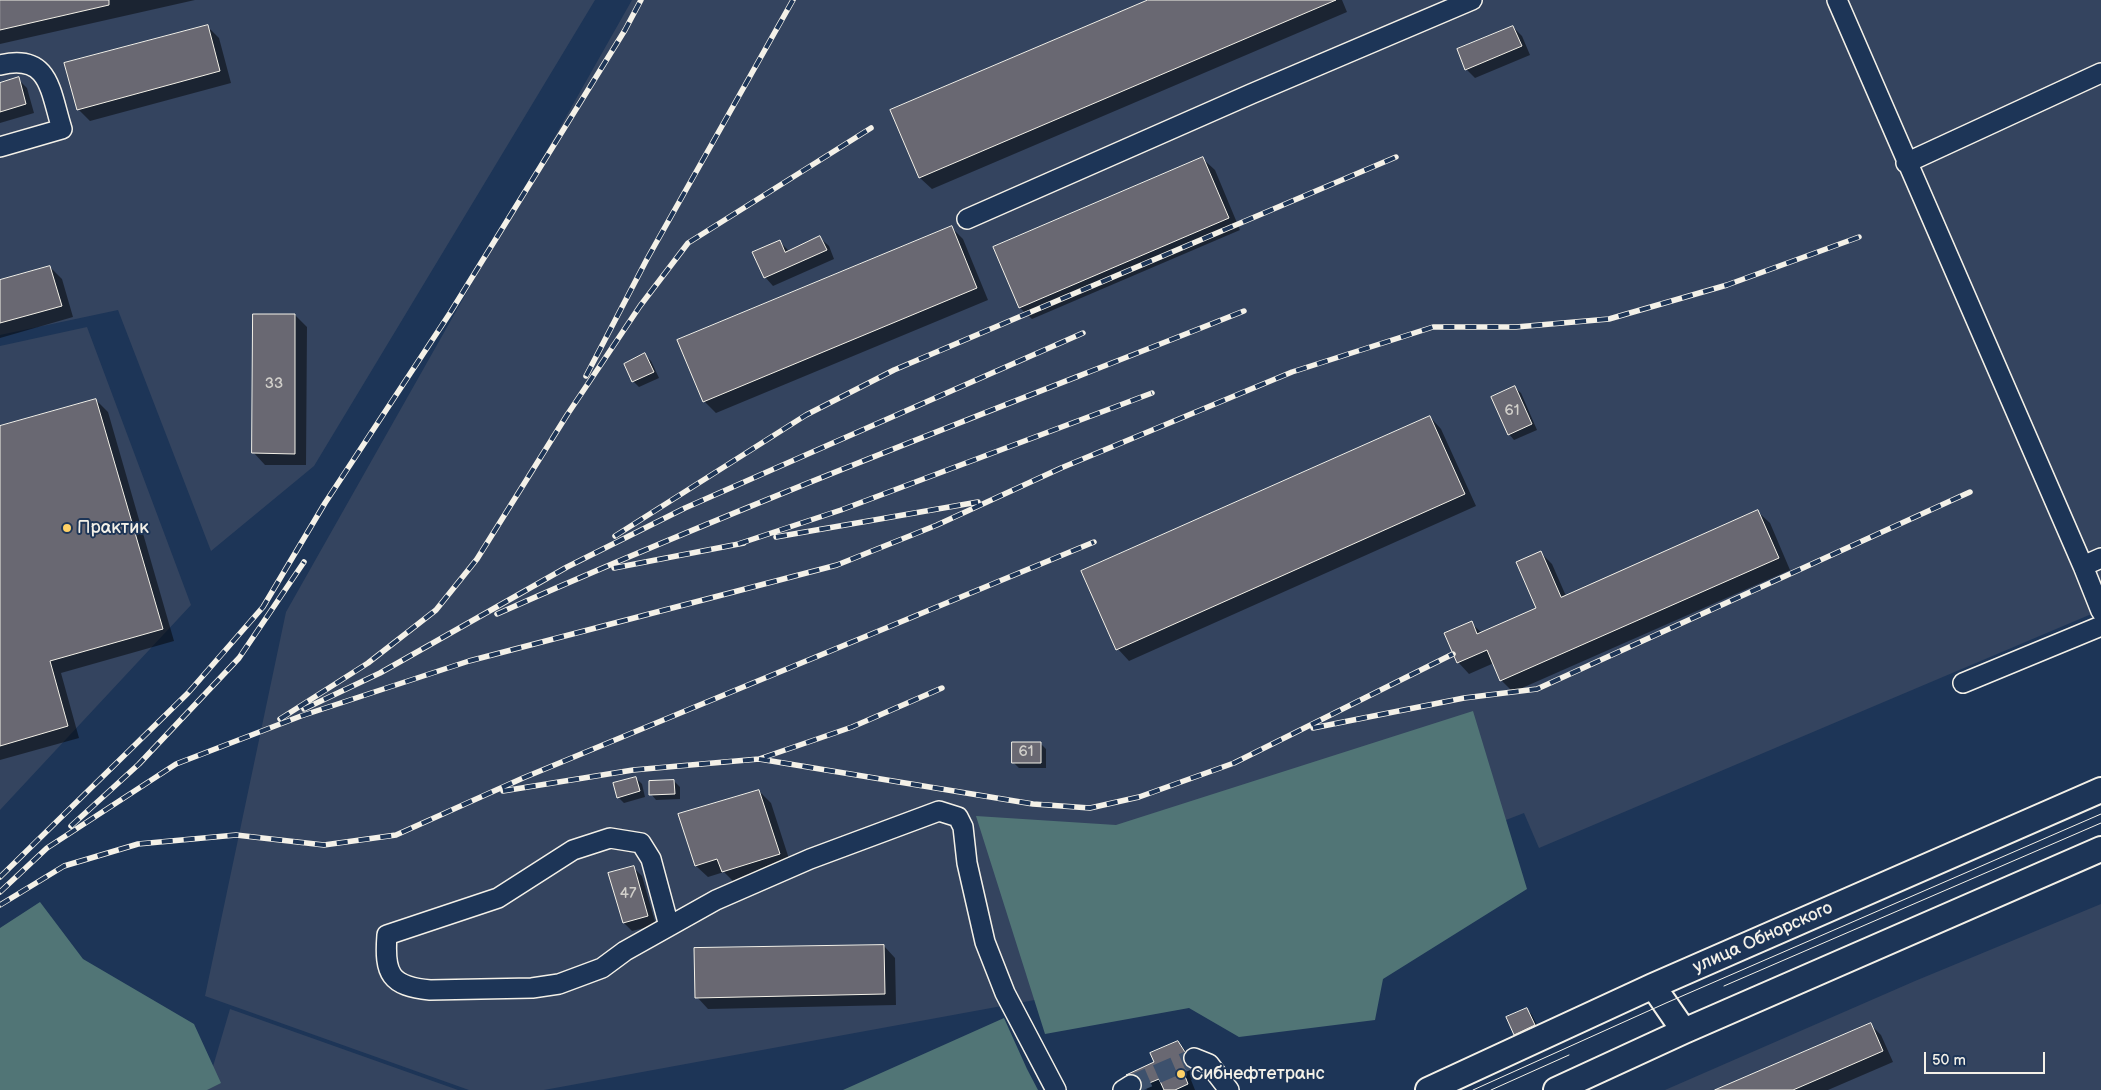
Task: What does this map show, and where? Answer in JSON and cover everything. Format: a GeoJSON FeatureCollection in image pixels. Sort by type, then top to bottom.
{"type":"FeatureCollection","features":[{"type":"Feature","properties":{"kind":"main road","name":"улица Обнорского"},"geometry":{"type":"LineString","coordinates":[[1428,1090],[1653,986],[2101,790]]}},
{"type":"Feature","properties":{"kind":"main road"},"geometry":{"type":"LineString","coordinates":[[1556,1090],[1684,1031],[2101,849]]}},
{"type":"Feature","properties":{"kind":"main road"},"geometry":{"type":"LineString","coordinates":[[1653,986],[1684,1031]]}},
{"type":"Feature","properties":{"kind":"lane"},"geometry":{"type":"LineString","coordinates":[[968,219],[1251,94],[1472,0]]}},
{"type":"Feature","properties":{"kind":"lane"},"geometry":{"type":"LineString","coordinates":[[1837,0],[2101,611]]}},
{"type":"Feature","properties":{"kind":"lane"},"geometry":{"type":"LineString","coordinates":[[0,66],[17,62],[32,64],[45,75],[62,129],[0,147]]}},
{"type":"Feature","properties":{"kind":"lane"},"geometry":{"type":"LineString","coordinates":[[1906,163],[2101,73]]}},
{"type":"Feature","properties":{"kind":"lane"},"geometry":{"type":"LineString","coordinates":[[2083,566],[2101,558]]}},
{"type":"Feature","properties":{"kind":"lane"},"geometry":{"type":"LineString","coordinates":[[1963,683],[2101,626]]}},
{"type":"Feature","properties":{"kind":"lane"},"geometry":{"type":"LineString","coordinates":[[669,926],[651,859],[641,843],[610,838],[573,850],[498,898],[387,935],[386,954],[390,971],[400,984],[414,988],[430,990],[532,988],[559,984],[602,968],[625,950],[669,926],[716,900],[819,855],[939,811],[958,817],[962,827],[985,942],[1005,993],[1056,1090]]}},
{"type":"Feature","properties":{"kind":"lane"},"geometry":{"type":"LineString","coordinates":[[1194,1058],[1209,1064],[1229,1090]]}},
{"type":"Feature","properties":{"kind":"shaded area"},"geometry":{"type":"Polygon","coordinates":[[[0,0],[595,0],[314,466],[211,551],[118,310],[0,335],[0,0]]]}},
{"type":"Feature","properties":{"kind":"shaded area"},"geometry":{"type":"Polygon","coordinates":[[[632,0],[2101,0],[2101,610],[1539,848],[1524,813],[1051,997],[544,1090],[469,1090],[205,996],[286,612],[632,0]]]}},
{"type":"Feature","properties":{"kind":"shaded area","name":"Практик"},"geometry":{"type":"Polygon","coordinates":[[[87,327],[191,605],[0,810],[0,346],[87,327]]]}},
{"type":"Feature","properties":{"kind":"shaded area"},"geometry":{"type":"Polygon","coordinates":[[[2101,904],[2101,1090],[1665,1090],[1915,981],[2101,904]]]}},
{"type":"Feature","properties":{"kind":"shaded area"},"geometry":{"type":"Polygon","coordinates":[[[230,1009],[458,1090],[206,1090],[230,1009]]]}},
{"type":"Feature","properties":{"kind":"green space"},"geometry":{"type":"Polygon","coordinates":[[[1473,711],[1527,889],[1383,979],[1375,1020],[1239,1037],[1189,1008],[1045,1034],[976,816],[1116,825],[1473,711]]]}},
{"type":"Feature","properties":{"kind":"green space"},"geometry":{"type":"Polygon","coordinates":[[[40,902],[83,959],[194,1024],[221,1083],[207,1090],[0,1090],[0,928],[40,902]]]}},
{"type":"Feature","properties":{"kind":"green space"},"geometry":{"type":"Polygon","coordinates":[[[1004,1018],[1038,1090],[843,1090],[1004,1018]]]}},
{"type":"Feature","properties":{"kind":"building"},"geometry":{"type":"Polygon","coordinates":[[[0,0],[109,0],[109,5],[0,30],[0,0]]]}},
{"type":"Feature","properties":{"kind":"building"},"geometry":{"type":"Polygon","coordinates":[[[1148,0],[1336,0],[919,178],[890,110],[1148,0]]]}},
{"type":"Feature","properties":{"kind":"building"},"geometry":{"type":"Polygon","coordinates":[[[208,25],[220,71],[77,110],[64,63],[208,25]]]}},
{"type":"Feature","properties":{"kind":"building"},"geometry":{"type":"Polygon","coordinates":[[[1513,26],[1522,46],[1465,70],[1457,49],[1513,26]]]}},
{"type":"Feature","properties":{"kind":"building"},"geometry":{"type":"Polygon","coordinates":[[[19,77],[26,104],[0,112],[0,83],[19,77]]]}},
{"type":"Feature","properties":{"kind":"building"},"geometry":{"type":"Polygon","coordinates":[[[1203,157],[1229,218],[1019,308],[993,247],[1203,157]]]}},
{"type":"Feature","properties":{"kind":"building"},"geometry":{"type":"Polygon","coordinates":[[[952,226],[977,288],[703,402],[677,340],[952,226]]]}},
{"type":"Feature","properties":{"kind":"building"},"geometry":{"type":"Polygon","coordinates":[[[820,236],[827,250],[764,278],[752,252],[780,240],[785,252],[820,236]]]}},
{"type":"Feature","properties":{"kind":"building"},"geometry":{"type":"Polygon","coordinates":[[[50,266],[62,306],[0,323],[0,280],[50,266]]]}},
{"type":"Feature","properties":{"kind":"building"},"geometry":{"type":"Polygon","coordinates":[[[253,314],[295,314],[295,454],[252,453],[253,314]]]}},
{"type":"Feature","properties":{"kind":"building"},"geometry":{"type":"Polygon","coordinates":[[[645,353],[654,372],[632,382],[624,364],[645,353]]]}},
{"type":"Feature","properties":{"kind":"building"},"geometry":{"type":"Polygon","coordinates":[[[1515,386],[1532,424],[1508,435],[1491,397],[1515,386]]]}},
{"type":"Feature","properties":{"kind":"building","name":"Практик"},"geometry":{"type":"Polygon","coordinates":[[[96,399],[163,629],[50,661],[68,726],[0,746],[0,426],[96,399]]]}},
{"type":"Feature","properties":{"kind":"building"},"geometry":{"type":"Polygon","coordinates":[[[1430,416],[1465,494],[1116,650],[1081,571],[1430,416]]]}},
{"type":"Feature","properties":{"kind":"building"},"geometry":{"type":"Polygon","coordinates":[[[1758,510],[1779,558],[1500,681],[1487,650],[1457,663],[1444,633],[1472,621],[1477,634],[1536,608],[1516,562],[1541,551],[1561,597],[1758,510]]]}},
{"type":"Feature","properties":{"kind":"building"},"geometry":{"type":"Polygon","coordinates":[[[1012,742],[1041,742],[1041,763],[1012,763],[1012,742]]]}},
{"type":"Feature","properties":{"kind":"building"},"geometry":{"type":"Polygon","coordinates":[[[636,777],[640,791],[617,798],[613,783],[636,777]]]}},
{"type":"Feature","properties":{"kind":"building"},"geometry":{"type":"Polygon","coordinates":[[[674,780],[675,794],[649,795],[649,781],[674,780]]]}},
{"type":"Feature","properties":{"kind":"building"},"geometry":{"type":"Polygon","coordinates":[[[759,790],[780,854],[722,872],[717,859],[695,866],[678,814],[759,790]]]}},
{"type":"Feature","properties":{"kind":"building"},"geometry":{"type":"Polygon","coordinates":[[[634,866],[648,916],[623,923],[608,873],[634,866]]]}},
{"type":"Feature","properties":{"kind":"building"},"geometry":{"type":"Polygon","coordinates":[[[884,945],[885,994],[695,998],[694,948],[884,945]]]}},
{"type":"Feature","properties":{"kind":"building"},"geometry":{"type":"Polygon","coordinates":[[[1527,1008],[1535,1025],[1514,1035],[1506,1017],[1527,1008]]]}},
{"type":"Feature","properties":{"kind":"building"},"geometry":{"type":"Polygon","coordinates":[[[1871,1023],[1883,1051],[1793,1090],[1715,1090],[1871,1023]]]}},
{"type":"Feature","properties":{"kind":"building"},"geometry":{"type":"Polygon","coordinates":[[[1178,1041],[1185,1052],[1183,1060],[1190,1068],[1183,1071],[1188,1084],[1175,1090],[1164,1090],[1159,1079],[1142,1086],[1141,1079],[1137,1075],[1126,1075],[1154,1062],[1150,1053],[1178,1041]]]}},
{"type":"Feature","properties":{"kind":"tunnel"},"geometry":{"type":"LineString","coordinates":[[1131,1085],[1194,1058]]}},
{"type":"Feature","properties":{"kind":"tram line"},"geometry":{"type":"LineString","coordinates":[[1473,1090],[1666,1003],[2101,814]]}},
{"type":"Feature","properties":{"kind":"tram line"},"geometry":{"type":"LineString","coordinates":[[1724,986],[2101,823]]}},
{"type":"Feature","properties":{"kind":"tram line"},"geometry":{"type":"LineString","coordinates":[[1491,1090],[1569,1055]]}},
{"type":"Feature","properties":{"kind":"railway"},"geometry":{"type":"LineString","coordinates":[[0,877],[188,693],[263,607],[325,503],[450,313],[625,30],[641,0]]}},
{"type":"Feature","properties":{"kind":"railway"},"geometry":{"type":"LineString","coordinates":[[586,376],[647,259],[793,0]]}},
{"type":"Feature","properties":{"kind":"railway"},"geometry":{"type":"LineString","coordinates":[[280,719],[368,663],[436,610],[477,559],[567,415],[640,306],[688,243],[871,128]]}},
{"type":"Feature","properties":{"kind":"railway"},"geometry":{"type":"LineString","coordinates":[[615,536],[806,415],[894,370],[1396,157]]}},
{"type":"Feature","properties":{"kind":"railway"},"geometry":{"type":"LineString","coordinates":[[0,892],[47,848],[176,764],[301,716],[469,661],[837,565],[937,525],[1061,468],[1292,372],[1433,327],[1516,327],[1609,319],[1727,285],[1859,237]]}},
{"type":"Feature","properties":{"kind":"railway"},"geometry":{"type":"LineString","coordinates":[[497,614],[775,496],[1244,311]]}},
{"type":"Feature","properties":{"kind":"railway"},"geometry":{"type":"LineString","coordinates":[[304,709],[380,673],[567,567],[685,508],[1083,333]]}},
{"type":"Feature","properties":{"kind":"railway"},"geometry":{"type":"LineString","coordinates":[[738,544],[841,510],[1152,393]]}},
{"type":"Feature","properties":{"kind":"railway"},"geometry":{"type":"LineString","coordinates":[[1313,728],[1464,698],[1537,689],[1970,492]]}},
{"type":"Feature","properties":{"kind":"railway"},"geometry":{"type":"LineString","coordinates":[[776,537],[978,502]]}},
{"type":"Feature","properties":{"kind":"railway"},"geometry":{"type":"LineString","coordinates":[[0,905],[64,866],[138,844],[236,835],[324,845],[396,835],[523,778],[1094,542]]}},
{"type":"Feature","properties":{"kind":"railway"},"geometry":{"type":"LineString","coordinates":[[614,568],[744,543]]}},
{"type":"Feature","properties":{"kind":"railway"},"geometry":{"type":"LineString","coordinates":[[71,826],[139,764],[239,658],[304,562]]}},
{"type":"Feature","properties":{"kind":"railway"},"geometry":{"type":"LineString","coordinates":[[759,759],[1033,804],[1090,808],[1139,797],[1234,763],[1453,654]]}},
{"type":"Feature","properties":{"kind":"railway"},"geometry":{"type":"LineString","coordinates":[[503,791],[633,770],[759,759],[852,727],[942,688]]}},
{"type":"Feature","properties":{"kind":"place","name":"Практик"},"geometry":{"type":"Point","coordinates":[67,528]}},
{"type":"Feature","properties":{"kind":"place","name":"Сибнефтетранс"},"geometry":{"type":"Point","coordinates":[1181,1074]}}]}
